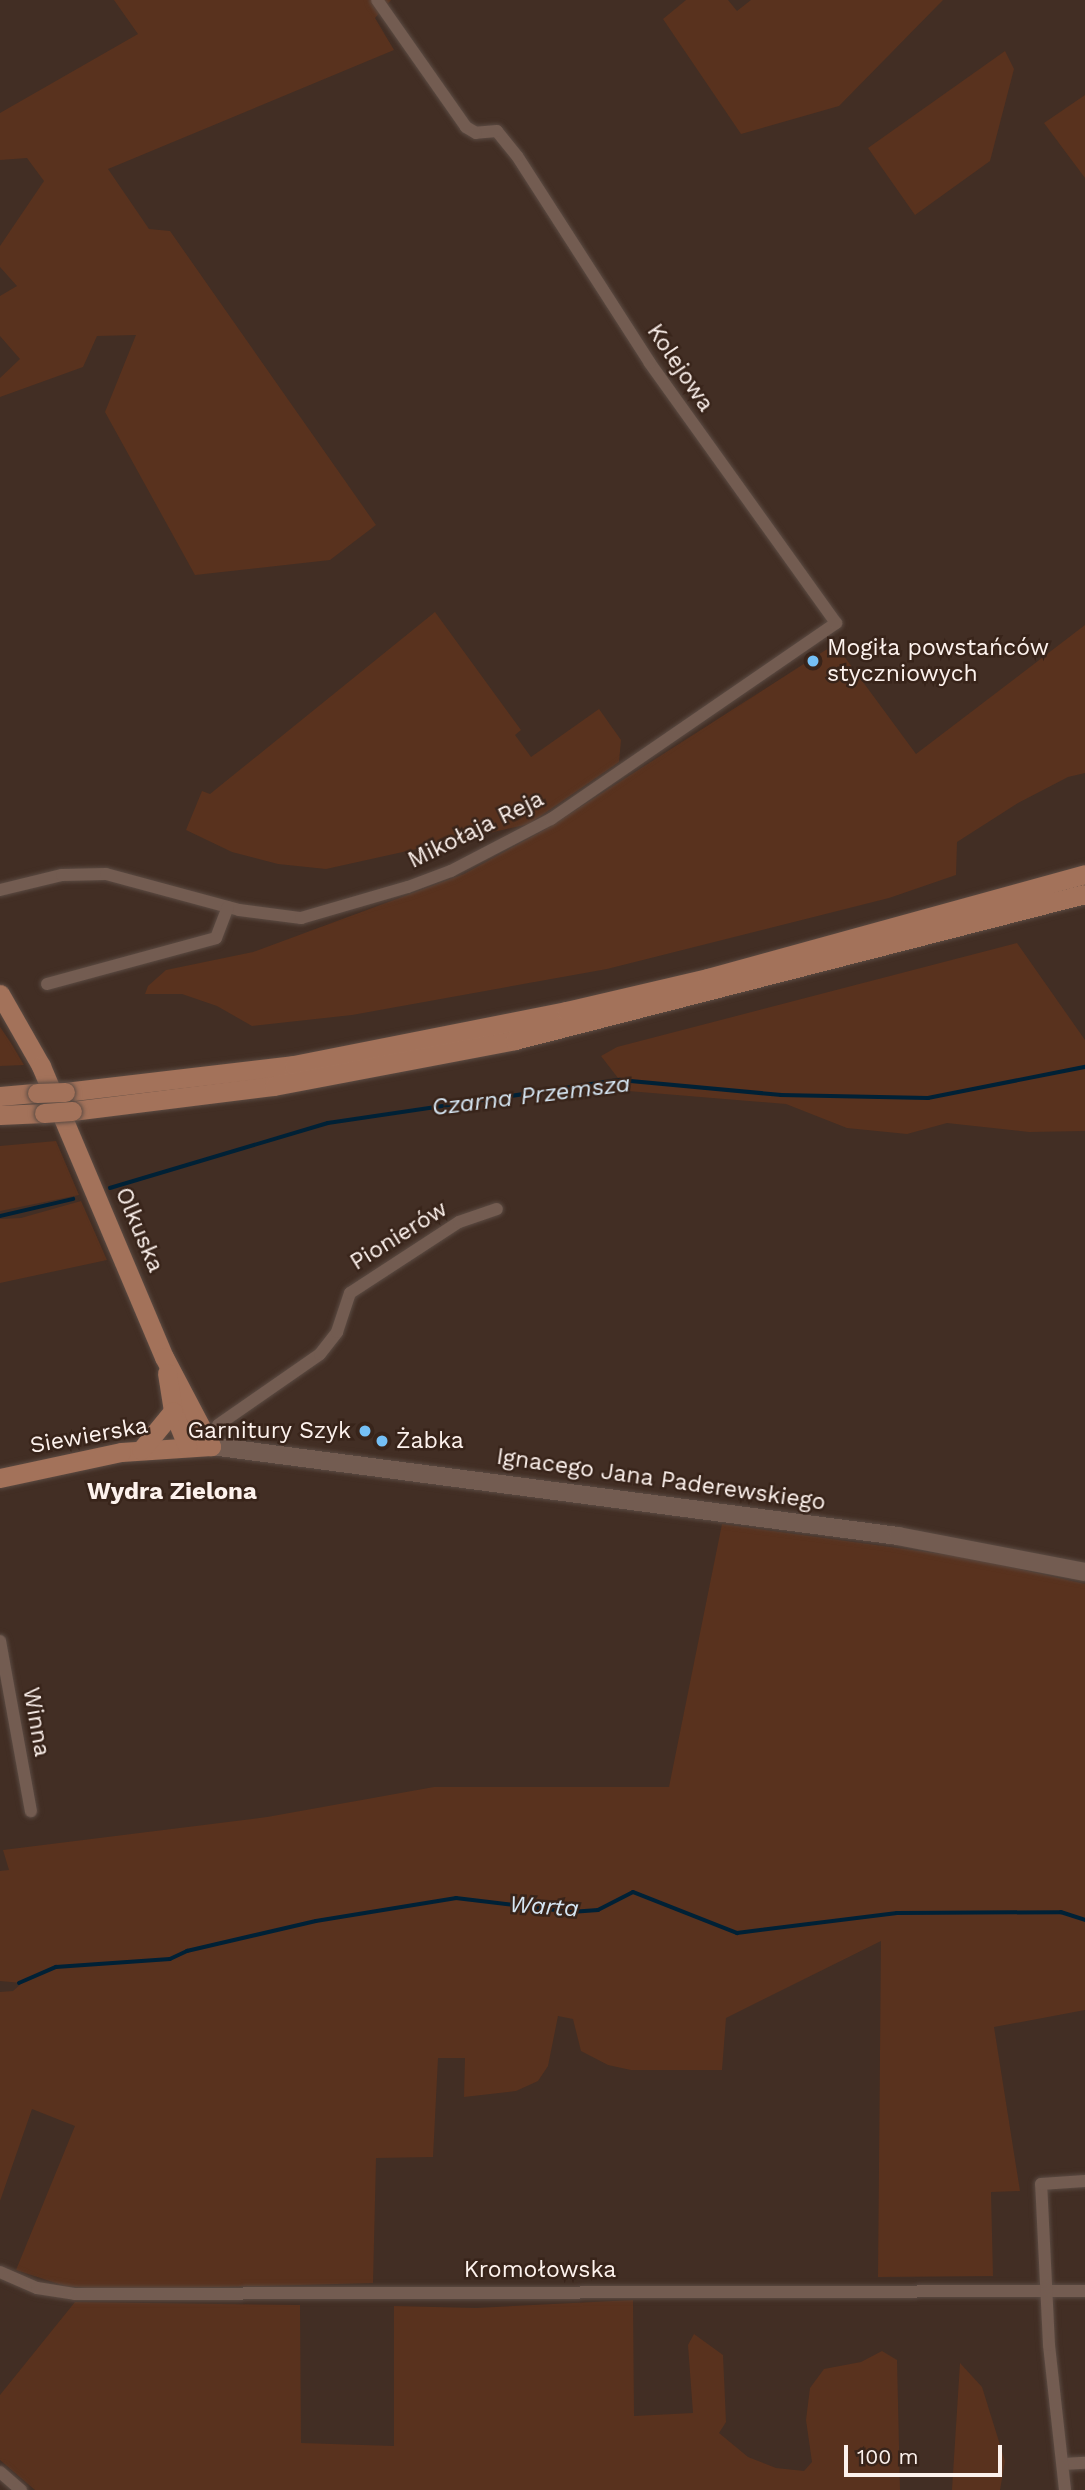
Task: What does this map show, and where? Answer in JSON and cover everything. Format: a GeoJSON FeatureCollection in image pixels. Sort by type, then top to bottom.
{"type":"FeatureCollection","features":[{"type":"Feature","properties":{"kind":"main road"},"geometry":{"type":"LineString","coordinates":[[0,1115],[44,1113],[69,1118],[274,1086],[502,1043],[631,1014],[1011,914],[1085,874]]}},
{"type":"Feature","properties":{"kind":"main road"},"geometry":{"type":"LineString","coordinates":[[0,1096],[294,1065],[566,1012],[999,898],[1085,894]]}},
{"type":"Feature","properties":{"kind":"main road","name":"Olkuska"},"geometry":{"type":"LineString","coordinates":[[0,994],[50,1090],[69,1118],[164,1357],[211,1446]]}},
{"type":"Feature","properties":{"kind":"main road","name":"Olkuska"},"geometry":{"type":"LineString","coordinates":[[164,1357],[173,1411],[187,1446]]}},
{"type":"Feature","properties":{"kind":"main road"},"geometry":{"type":"LineString","coordinates":[[141,1450],[173,1411]]}},
{"type":"Feature","properties":{"kind":"main road","name":"Ignacego Jana Paderewskiego"},"geometry":{"type":"LineString","coordinates":[[187,1446],[211,1446],[976,1548],[1085,1572]]}},
{"type":"Feature","properties":{"kind":"main road","name":"Siewierska"},"geometry":{"type":"LineString","coordinates":[[0,1478],[141,1450],[187,1446]]}},
{"type":"Feature","properties":{"kind":"street","name":"Kolejowa"},"geometry":{"type":"LineString","coordinates":[[377,0],[466,127],[476,133],[496,131],[650,363],[836,623]]}},
{"type":"Feature","properties":{"kind":"street","name":"Mikołaja Reja"},"geometry":{"type":"LineString","coordinates":[[2,888],[62,875],[106,874],[228,907],[300,918],[451,872],[551,818],[836,623]]}},
{"type":"Feature","properties":{"kind":"street"},"geometry":{"type":"LineString","coordinates":[[47,984],[216,938],[228,907]]}},
{"type":"Feature","properties":{"kind":"street","name":"Pionierów"},"geometry":{"type":"LineString","coordinates":[[218,1425],[320,1354],[338,1332],[350,1293],[459,1222],[497,1209]]}},
{"type":"Feature","properties":{"kind":"street","name":"Winna"},"geometry":{"type":"LineString","coordinates":[[0,1641],[32,1811]]}},
{"type":"Feature","properties":{"kind":"street"},"geometry":{"type":"LineString","coordinates":[[1065,2490],[1049,2345],[1041,2184],[1085,2181]]}},
{"type":"Feature","properties":{"kind":"street","name":"Kromołowska"},"geometry":{"type":"LineString","coordinates":[[0,2272],[37,2288],[75,2294],[1048,2288],[1085,2291]]}},
{"type":"Feature","properties":{"kind":"street"},"geometry":{"type":"LineString","coordinates":[[1063,2465],[1085,2463]]}},
{"type":"Feature","properties":{"kind":"street"},"geometry":{"type":"LineString","coordinates":[[0,2472],[21,2490]]}},
{"type":"Feature","properties":{"kind":"shaded area"},"geometry":{"type":"Polygon","coordinates":[[[114,0],[391,0],[375,18],[394,50],[108,169],[149,229],[170,231],[376,525],[330,560],[195,575],[105,412],[136,335],[97,336],[83,367],[0,397],[0,378],[20,359],[0,336],[0,296],[17,286],[0,267],[0,246],[44,181],[27,158],[0,160],[0,113],[138,34],[114,0]]]}},
{"type":"Feature","properties":{"kind":"shaded area"},"geometry":{"type":"Polygon","coordinates":[[[686,0],[728,0],[737,11],[751,0],[943,0],[839,106],[741,134],[663,19],[686,0]]]}},
{"type":"Feature","properties":{"kind":"shaded area"},"geometry":{"type":"Polygon","coordinates":[[[1005,51],[1014,69],[990,161],[915,215],[868,148],[1005,51]]]}},
{"type":"Feature","properties":{"kind":"shaded area"},"geometry":{"type":"Polygon","coordinates":[[[1085,95],[1085,178],[1044,123],[1085,95]]]}},
{"type":"Feature","properties":{"kind":"shaded area"},"geometry":{"type":"Polygon","coordinates":[[[435,612],[521,730],[515,735],[531,757],[599,709],[621,740],[619,762],[529,824],[326,869],[278,864],[232,852],[186,830],[202,791],[210,794],[435,612]]]}},
{"type":"Feature","properties":{"kind":"shaded area"},"geometry":{"type":"Polygon","coordinates":[[[1085,625],[1085,773],[1068,777],[1018,803],[957,842],[956,875],[889,898],[607,969],[352,1015],[252,1026],[217,1006],[182,994],[145,994],[148,986],[166,970],[253,952],[464,874],[546,829],[835,644],[916,754],[1085,625]]]}},
{"type":"Feature","properties":{"kind":"shaded area"},"geometry":{"type":"Polygon","coordinates":[[[1017,943],[1085,1040],[1085,1131],[1029,1132],[947,1123],[907,1134],[847,1128],[786,1104],[628,1091],[601,1056],[617,1047],[1017,943]]]}},
{"type":"Feature","properties":{"kind":"shaded area"},"geometry":{"type":"Polygon","coordinates":[[[0,1027],[11,1043],[24,1065],[0,1066],[0,1027]]]}},
{"type":"Feature","properties":{"kind":"shaded area"},"geometry":{"type":"Polygon","coordinates":[[[56,1141],[79,1195],[0,1211],[0,1146],[56,1141]]]}},
{"type":"Feature","properties":{"kind":"shaded area"},"geometry":{"type":"Polygon","coordinates":[[[81,1201],[107,1260],[0,1283],[0,1219],[21,1218],[81,1201]]]}},
{"type":"Feature","properties":{"kind":"shaded area"},"geometry":{"type":"Polygon","coordinates":[[[722,1524],[971,1558],[1085,1584],[1085,2010],[994,2027],[1020,2191],[991,2192],[993,2276],[878,2277],[881,1941],[726,2018],[722,2070],[631,2070],[608,2065],[581,2051],[573,2019],[558,2016],[548,2066],[538,2081],[516,2091],[464,2097],[465,2058],[438,2058],[433,2157],[376,2158],[373,2283],[107,2290],[65,2286],[16,2270],[75,2126],[32,2109],[0,2201],[0,1992],[13,1991],[22,1983],[0,1981],[0,1871],[9,1870],[3,1850],[267,1817],[434,1787],[669,1787],[722,1524]]]}},
{"type":"Feature","properties":{"kind":"shaded area"},"geometry":{"type":"Polygon","coordinates":[[[633,2300],[634,2416],[693,2413],[688,2345],[694,2334],[723,2355],[726,2422],[719,2433],[748,2457],[776,2468],[804,2471],[812,2462],[806,2420],[810,2388],[824,2369],[861,2362],[882,2351],[897,2360],[900,2490],[35,2490],[0,2460],[0,2395],[75,2302],[300,2305],[301,2443],[394,2446],[394,2306],[476,2308],[633,2300]]]}},
{"type":"Feature","properties":{"kind":"shaded area"},"geometry":{"type":"Polygon","coordinates":[[[960,2363],[982,2387],[1005,2461],[1000,2490],[952,2490],[960,2363]]]}},
{"type":"Feature","properties":{"kind":"waterway","name":"Czarna Przemsza"},"geometry":{"type":"LineString","coordinates":[[110,1188],[328,1123],[620,1080],[781,1095],[928,1098],[1085,1067]]}},
{"type":"Feature","properties":{"kind":"waterway","name":"Czarna Przemsza"},"geometry":{"type":"LineString","coordinates":[[0,1216],[73,1199]]}},
{"type":"Feature","properties":{"kind":"waterway","name":"Warta"},"geometry":{"type":"LineString","coordinates":[[19,1983],[56,1967],[170,1959],[187,1951],[316,1921],[456,1898],[571,1912],[598,1910],[633,1892],[737,1933],[897,1913],[1061,1912],[1085,1920]]}},
{"type":"Feature","properties":{"kind":"place","name":"Mogiła powstańców styczniowych"},"geometry":{"type":"Point","coordinates":[813,661]}},
{"type":"Feature","properties":{"kind":"place","name":"Garnitury Szyk"},"geometry":{"type":"Point","coordinates":[365,1431]}},
{"type":"Feature","properties":{"kind":"place","name":"Żabka"},"geometry":{"type":"Point","coordinates":[382,1441]}},
{"type":"Feature","properties":{"kind":"district","name":"Wydra Zielona"},"geometry":{"type":"Point","coordinates":[172,1492]}}]}
